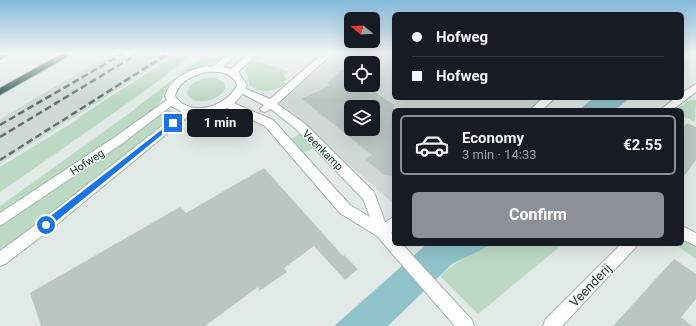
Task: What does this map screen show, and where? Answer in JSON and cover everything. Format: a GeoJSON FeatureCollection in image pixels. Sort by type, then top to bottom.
{"type":"FeatureCollection","features":[{"type":"Feature","properties":{"kind":"highway"},"geometry":{"type":"LineString","coordinates":[[0,92],[44,68]]}},
{"type":"Feature","properties":{"kind":"street"},"geometry":{"type":"LineString","coordinates":[[233,72],[238,68]]}},
{"type":"Feature","properties":{"kind":"street"},"geometry":{"type":"LineString","coordinates":[[257,117],[313,68]]}},
{"type":"Feature","properties":{"kind":"street"},"geometry":{"type":"LineString","coordinates":[[215,69],[233,72],[240,80],[240,90],[236,97],[227,104],[208,110],[188,111],[178,107],[172,101],[171,90],[181,79],[197,71],[215,69]]}},
{"type":"Feature","properties":{"kind":"street","name":"Veenkamp"},"geometry":{"type":"LineString","coordinates":[[240,90],[271,104],[300,126],[369,196],[382,232]]}},
{"type":"Feature","properties":{"kind":"street"},"geometry":{"type":"LineString","coordinates":[[538,108],[548,100]]}},
{"type":"Feature","properties":{"kind":"street"},"geometry":{"type":"LineString","coordinates":[[668,108],[680,100]]}},
{"type":"Feature","properties":{"kind":"street","name":"Hofweg"},"geometry":{"type":"LineString","coordinates":[[0,220],[119,140],[172,101]]}},
{"type":"Feature","properties":{"kind":"street","name":"Veenkamp"},"geometry":{"type":"LineString","coordinates":[[227,104],[269,123],[345,209],[382,232],[392,243]]}},
{"type":"Feature","properties":{"kind":"street","name":"Hofweg"},"geometry":{"type":"LineString","coordinates":[[0,259],[46,225],[188,111]]}},
{"type":"Feature","properties":{"kind":"street"},"geometry":{"type":"LineString","coordinates":[[382,232],[392,224]]}},
{"type":"Feature","properties":{"kind":"street"},"geometry":{"type":"LineString","coordinates":[[684,233],[696,240]]}},
{"type":"Feature","properties":{"kind":"street","name":"Veenkamp"},"geometry":{"type":"LineString","coordinates":[[395,246],[465,326]]}},
{"type":"Feature","properties":{"kind":"street","name":"Veenderij"},"geometry":{"type":"LineString","coordinates":[[551,326],[628,246]]}},
{"type":"Feature","properties":{"kind":"shaded area"},"geometry":{"type":"Polygon","coordinates":[[[86,68],[152,68],[0,164],[0,119],[86,68]]]}},
{"type":"Feature","properties":{"kind":"shaded area"},"geometry":{"type":"Polygon","coordinates":[[[320,68],[344,68],[344,92],[380,92],[380,68],[392,68],[392,100],[544,100],[534,108],[392,108],[392,202],[279,104],[320,68]]]}},
{"type":"Feature","properties":{"kind":"green space"},"geometry":{"type":"Polygon","coordinates":[[[155,68],[175,68],[87,132],[0,192],[0,167],[77,120],[155,68]]]}},
{"type":"Feature","properties":{"kind":"green space"},"geometry":{"type":"Polygon","coordinates":[[[196,68],[175,78],[168,85],[155,110],[0,216],[0,206],[131,112],[186,69],[196,68]]]}},
{"type":"Feature","properties":{"kind":"green space"},"geometry":{"type":"Polygon","coordinates":[[[246,68],[279,68],[288,71],[284,75],[287,79],[283,82],[286,84],[273,90],[259,90],[250,86],[245,70],[246,68]]]}},
{"type":"Feature","properties":{"kind":"green space"},"geometry":{"type":"Polygon","coordinates":[[[206,78],[216,78],[224,82],[226,87],[223,92],[214,99],[208,101],[191,98],[187,94],[191,85],[196,81],[206,78]]]}},
{"type":"Feature","properties":{"kind":"green space"},"geometry":{"type":"Polygon","coordinates":[[[690,100],[696,100],[695,122],[684,117],[684,108],[678,108],[690,100]]]}},
{"type":"Feature","properties":{"kind":"green space"},"geometry":{"type":"Polygon","coordinates":[[[168,109],[178,114],[72,200],[0,251],[0,224],[133,136],[168,109]]]}},
{"type":"Feature","properties":{"kind":"green space"},"geometry":{"type":"Polygon","coordinates":[[[301,133],[315,147],[304,153],[291,139],[301,133]]]}},
{"type":"Feature","properties":{"kind":"green space"},"geometry":{"type":"Polygon","coordinates":[[[684,240],[696,247],[696,259],[679,247],[684,246],[684,240]]]}},
{"type":"Feature","properties":{"kind":"green space"},"geometry":{"type":"Polygon","coordinates":[[[489,246],[561,246],[478,314],[440,276],[472,254],[489,246]]]}},
{"type":"Feature","properties":{"kind":"water"},"geometry":{"type":"Polygon","coordinates":[[[591,100],[628,100],[618,108],[581,108],[591,100]]]}},
{"type":"Feature","properties":{"kind":"water"},"geometry":{"type":"Polygon","coordinates":[[[425,246],[489,246],[452,264],[388,326],[334,326],[425,246]]]}},
{"type":"Feature","properties":{"kind":"building"},"geometry":{"type":"Polygon","coordinates":[[[344,68],[344,92],[375,92],[394,105],[394,108],[392,108],[392,176],[384,175],[365,159],[372,155],[348,136],[380,136],[380,100],[344,100],[344,133],[302,99],[330,85],[327,83],[344,68]]]}},
{"type":"Feature","properties":{"kind":"building"},"geometry":{"type":"Polygon","coordinates":[[[687,123],[696,127],[696,160],[684,176],[684,127],[687,123]]]}},
{"type":"Feature","properties":{"kind":"building"},"geometry":{"type":"Polygon","coordinates":[[[264,168],[343,256],[344,255],[358,269],[345,280],[314,246],[284,268],[287,272],[259,291],[258,287],[205,326],[41,326],[30,293],[180,207],[186,213],[264,168]]]}},
{"type":"Feature","properties":{"kind":"building"},"geometry":{"type":"Polygon","coordinates":[[[674,259],[696,274],[696,299],[681,317],[692,326],[613,326],[674,259]]]}},
{"type":"Feature","properties":{"kind":"railway"},"geometry":{"type":"LineString","coordinates":[[0,125],[98,68]]}},
{"type":"Feature","properties":{"kind":"railway"},"geometry":{"type":"LineString","coordinates":[[0,137],[114,68]]}},
{"type":"Feature","properties":{"kind":"railway"},"geometry":{"type":"LineString","coordinates":[[0,160],[145,68]]}},
{"type":"Feature","properties":{"kind":"route"},"geometry":{"type":"LineString","coordinates":[[46,225],[173,123]]}}]}
